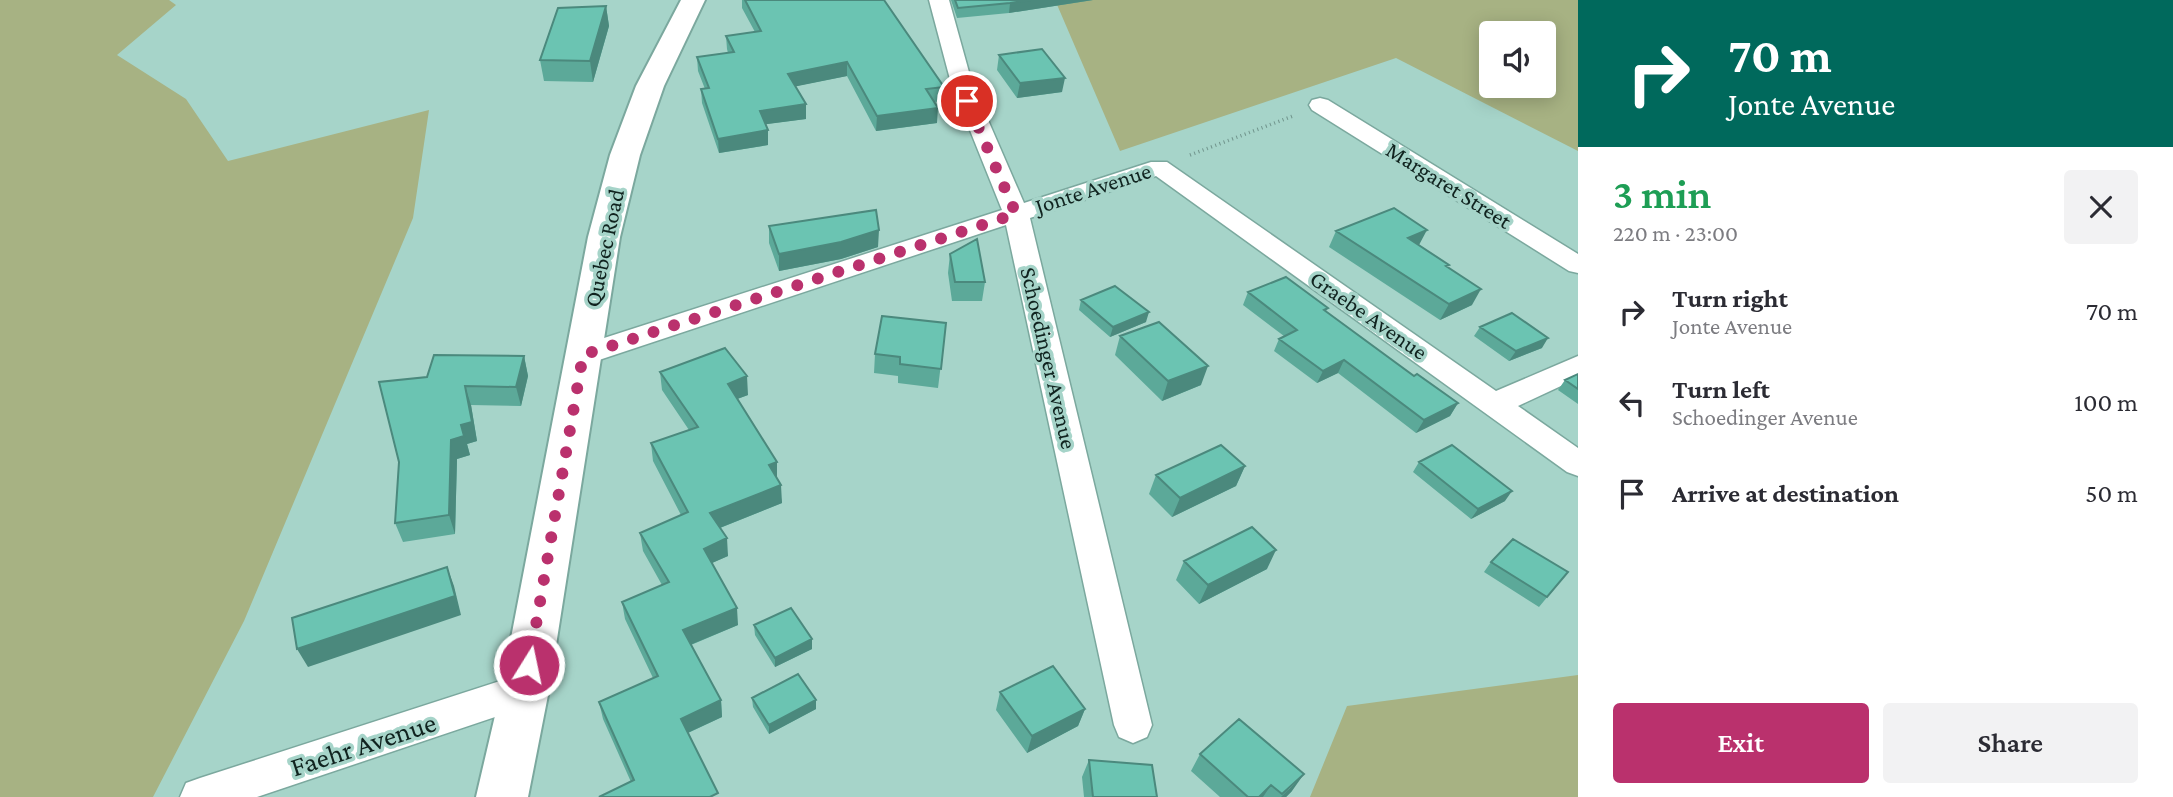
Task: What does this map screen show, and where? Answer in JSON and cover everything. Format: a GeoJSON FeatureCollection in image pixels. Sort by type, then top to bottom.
{"type":"FeatureCollection","features":[{"type":"Feature","properties":{"kind":"street","name":"Quebec Road"},"geometry":{"type":"LineString","coordinates":[[502,797],[525,690],[604,237],[625,155],[650,86],[693,0]]}},
{"type":"Feature","properties":{"kind":"street","name":"Schoedinger Avenue"},"geometry":{"type":"LineString","coordinates":[[939,0],[959,81],[982,140],[1016,214],[1133,725]]}},
{"type":"Feature","properties":{"kind":"street","name":"Margaret Street"},"geometry":{"type":"LineString","coordinates":[[1320,105],[1578,265]]}},
{"type":"Feature","properties":{"kind":"street","name":"Jonte Avenue"},"geometry":{"type":"LineString","coordinates":[[583,355],[1159,167]]}},
{"type":"Feature","properties":{"kind":"street","name":"Graebe Avenue"},"geometry":{"type":"LineString","coordinates":[[1159,167],[1578,464]]}},
{"type":"Feature","properties":{"kind":"street"},"geometry":{"type":"LineString","coordinates":[[1495,404],[1578,366]]}},
{"type":"Feature","properties":{"kind":"street","name":"Faehr Avenue"},"geometry":{"type":"LineString","coordinates":[[200,797],[525,690]]}},
{"type":"Feature","properties":{"kind":"path","name":"Jonte Avenue"},"geometry":{"type":"LineString","coordinates":[[1159,167],[1320,105]]}},
{"type":"Feature","properties":{"kind":"green space"},"geometry":{"type":"Polygon","coordinates":[[[0,0],[169,0],[176,5],[117,55],[186,99],[228,161],[429,110],[413,218],[244,621],[153,797],[0,797],[0,0]]]}},
{"type":"Feature","properties":{"kind":"green space"},"geometry":{"type":"Polygon","coordinates":[[[1055,0],[1578,0],[1578,151],[1396,58],[1120,151],[1055,0]]]}},
{"type":"Feature","properties":{"kind":"green space"},"geometry":{"type":"Polygon","coordinates":[[[1578,675],[1578,797],[1310,797],[1347,706],[1578,675]]]}},
{"type":"Feature","properties":{"kind":"building"},"geometry":{"type":"Polygon","coordinates":[[[745,0],[884,0],[944,87],[926,89],[938,108],[877,116],[847,62],[788,74],[806,104],[760,111],[768,130],[718,139],[701,89],[709,88],[697,57],[734,52],[726,36],[761,31],[745,0]]]}},
{"type":"Feature","properties":{"kind":"building"},"geometry":{"type":"Polygon","coordinates":[[[955,0],[1031,0],[958,8],[955,0]]]}},
{"type":"Feature","properties":{"kind":"building"},"geometry":{"type":"Polygon","coordinates":[[[606,6],[590,61],[540,60],[558,8],[606,6]]]}},
{"type":"Feature","properties":{"kind":"building"},"geometry":{"type":"Polygon","coordinates":[[[1042,49],[1065,78],[1020,83],[999,55],[1042,49]]]}},
{"type":"Feature","properties":{"kind":"building"},"geometry":{"type":"Polygon","coordinates":[[[1394,208],[1427,230],[1408,238],[1481,289],[1449,304],[1336,231],[1394,208]]]}},
{"type":"Feature","properties":{"kind":"building"},"geometry":{"type":"Polygon","coordinates":[[[876,210],[879,230],[841,242],[779,254],[769,226],[876,210]]]}},
{"type":"Feature","properties":{"kind":"building"},"geometry":{"type":"Polygon","coordinates":[[[977,239],[985,282],[955,282],[950,254],[977,239]]]}},
{"type":"Feature","properties":{"kind":"building"},"geometry":{"type":"Polygon","coordinates":[[[1286,277],[1328,308],[1324,310],[1414,376],[1417,374],[1458,403],[1424,420],[1344,360],[1323,371],[1279,339],[1297,330],[1248,292],[1286,277]]]}},
{"type":"Feature","properties":{"kind":"building"},"geometry":{"type":"Polygon","coordinates":[[[1115,286],[1149,312],[1113,327],[1081,300],[1115,286]]]}},
{"type":"Feature","properties":{"kind":"building"},"geometry":{"type":"Polygon","coordinates":[[[1512,313],[1548,338],[1516,351],[1480,327],[1512,313]]]}},
{"type":"Feature","properties":{"kind":"building"},"geometry":{"type":"Polygon","coordinates":[[[882,316],[946,323],[941,369],[900,364],[900,357],[875,354],[882,316]]]}},
{"type":"Feature","properties":{"kind":"building"},"geometry":{"type":"Polygon","coordinates":[[[1159,322],[1208,366],[1168,381],[1120,336],[1159,322]]]}},
{"type":"Feature","properties":{"kind":"building"},"geometry":{"type":"Polygon","coordinates":[[[725,348],[747,376],[728,384],[777,462],[769,465],[781,485],[710,513],[727,538],[704,549],[737,608],[683,630],[721,700],[681,719],[718,793],[710,797],[599,797],[634,780],[599,702],[658,676],[622,602],[669,582],[640,533],[688,512],[651,443],[698,427],[660,372],[725,348]]]}},
{"type":"Feature","properties":{"kind":"building"},"geometry":{"type":"Polygon","coordinates":[[[434,355],[524,356],[516,387],[465,386],[472,422],[461,425],[464,436],[451,440],[449,515],[395,523],[399,462],[379,382],[427,377],[434,355]]]}},
{"type":"Feature","properties":{"kind":"building"},"geometry":{"type":"Polygon","coordinates":[[[1578,374],[1578,389],[1565,380],[1578,374]]]}},
{"type":"Feature","properties":{"kind":"building"},"geometry":{"type":"Polygon","coordinates":[[[1221,445],[1245,466],[1180,498],[1156,475],[1221,445]]]}},
{"type":"Feature","properties":{"kind":"building"},"geometry":{"type":"Polygon","coordinates":[[[1452,445],[1512,491],[1478,509],[1419,462],[1452,445]]]}},
{"type":"Feature","properties":{"kind":"building"},"geometry":{"type":"Polygon","coordinates":[[[1252,527],[1276,550],[1208,585],[1184,561],[1252,527]]]}},
{"type":"Feature","properties":{"kind":"building"},"geometry":{"type":"Polygon","coordinates":[[[1513,539],[1568,572],[1547,597],[1491,562],[1513,539]]]}},
{"type":"Feature","properties":{"kind":"building"},"geometry":{"type":"Polygon","coordinates":[[[447,567],[455,596],[297,649],[292,618],[447,567]]]}},
{"type":"Feature","properties":{"kind":"building"},"geometry":{"type":"Polygon","coordinates":[[[791,608],[812,639],[775,658],[754,625],[791,608]]]}},
{"type":"Feature","properties":{"kind":"building"},"geometry":{"type":"Polygon","coordinates":[[[1053,666],[1085,709],[1032,736],[1000,692],[1053,666]]]}},
{"type":"Feature","properties":{"kind":"building"},"geometry":{"type":"Polygon","coordinates":[[[798,674],[816,700],[769,725],[752,698],[798,674]]]}},
{"type":"Feature","properties":{"kind":"building"},"geometry":{"type":"Polygon","coordinates":[[[1239,719],[1304,774],[1282,794],[1271,785],[1259,797],[1248,797],[1200,754],[1239,719]]]}},
{"type":"Feature","properties":{"kind":"building"},"geometry":{"type":"Polygon","coordinates":[[[1089,760],[1152,765],[1157,797],[1093,797],[1089,760]]]}},
{"type":"Feature","properties":{"kind":"route"},"geometry":{"type":"LineString","coordinates":[[529,665],[583,355],[1016,214],[967,101]]}}]}
